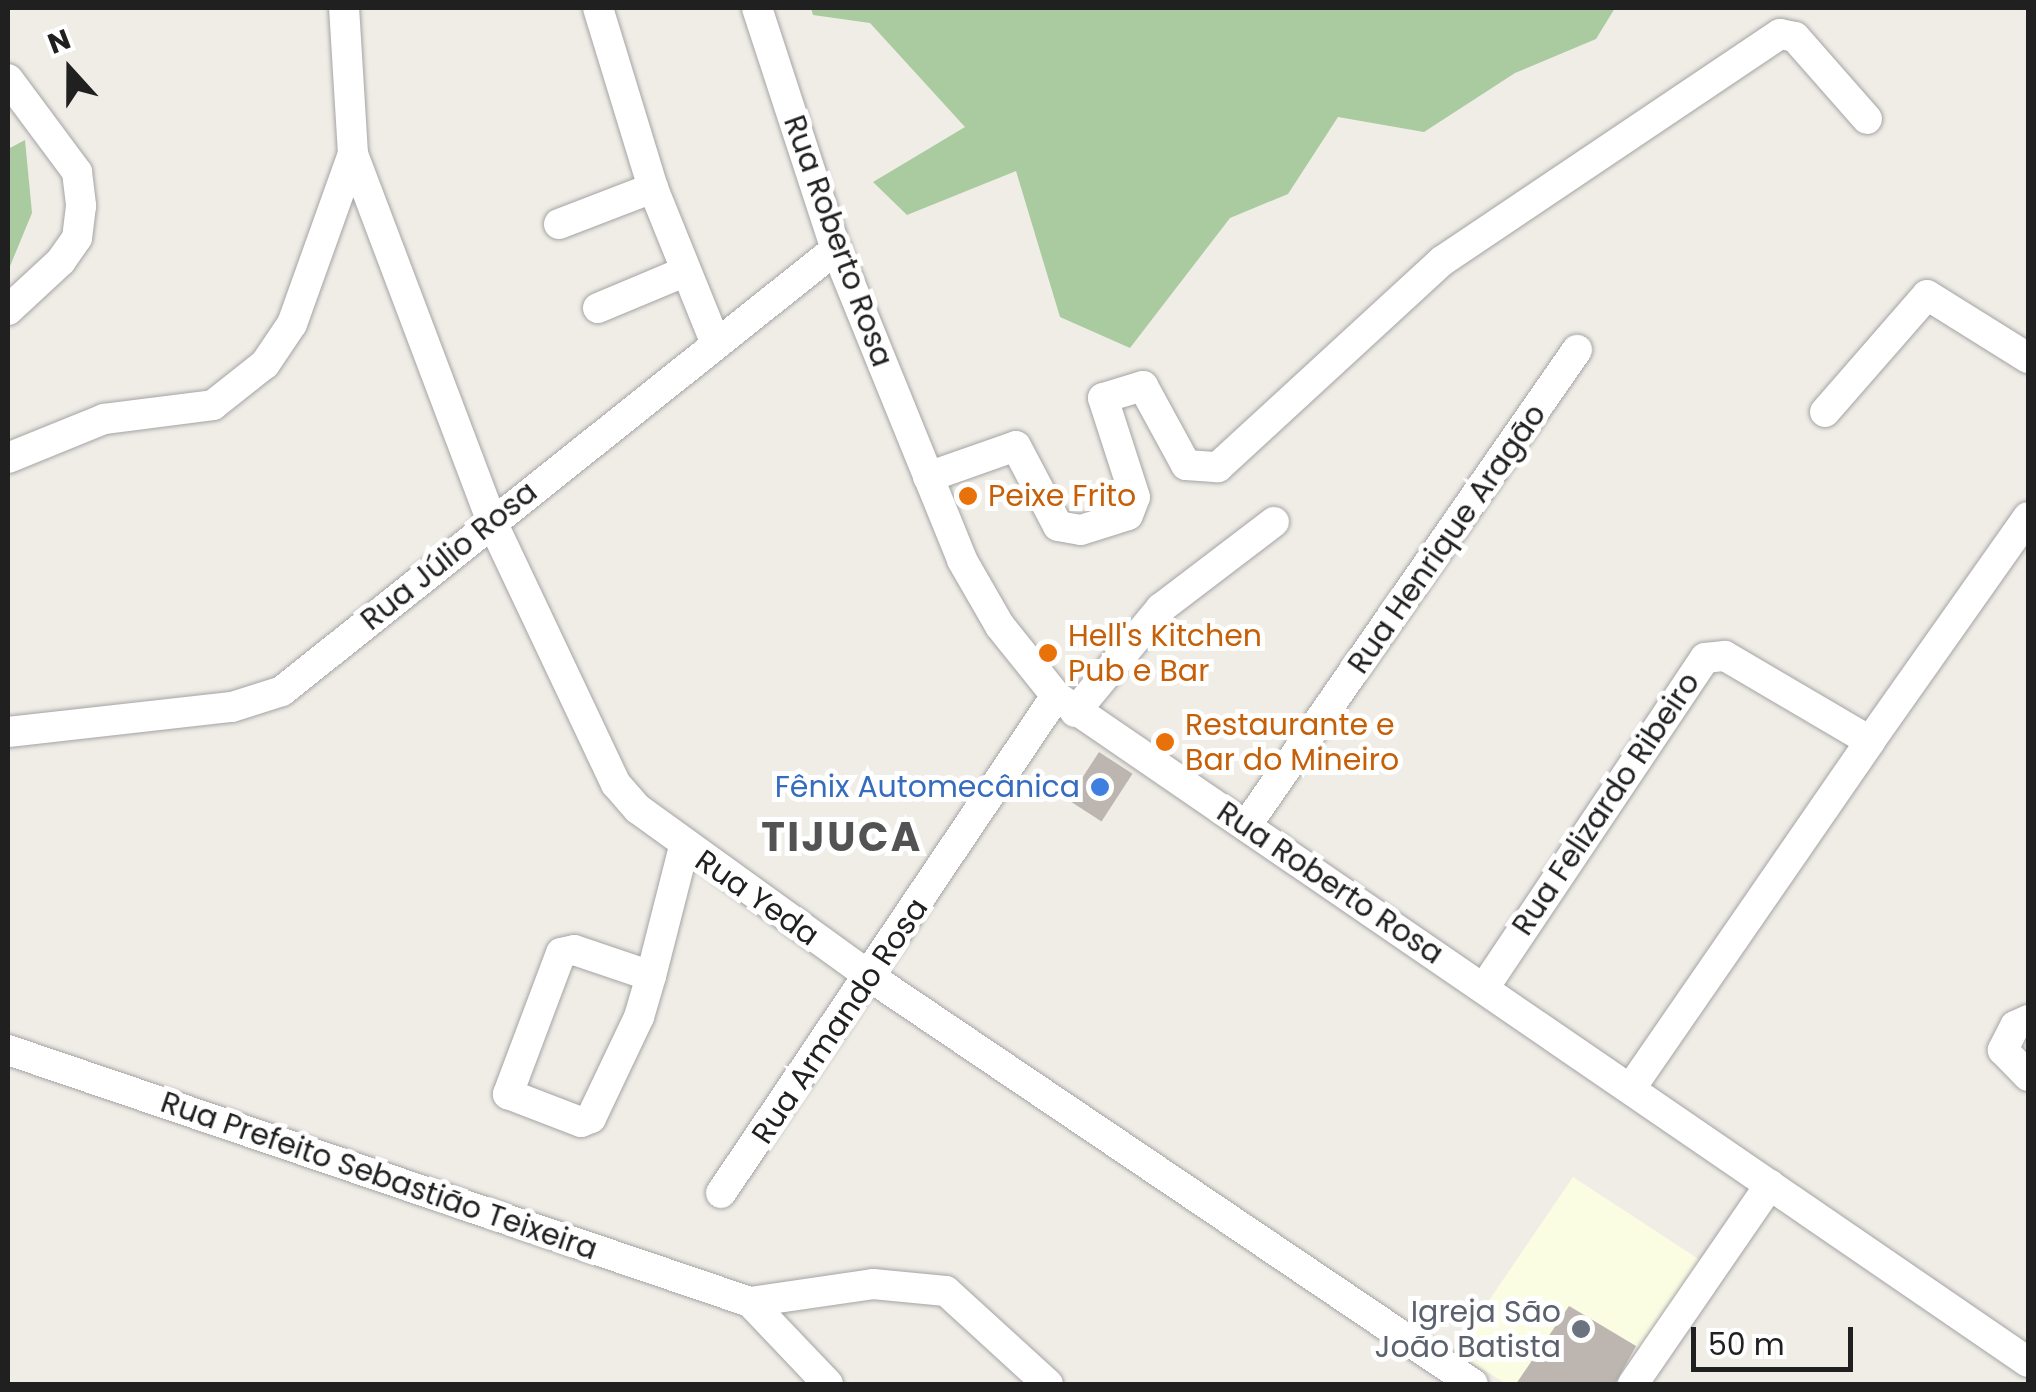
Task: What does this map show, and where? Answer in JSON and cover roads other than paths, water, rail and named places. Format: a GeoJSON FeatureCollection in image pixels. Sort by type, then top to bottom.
{"type":"FeatureCollection","features":[{"type":"Feature","properties":{"kind":"street"},"geometry":{"type":"LineString","coordinates":[[8,458],[104,419],[214,405],[254,376],[292,324],[353,154],[344,8]]}},
{"type":"Feature","properties":{"kind":"street"},"geometry":{"type":"LineString","coordinates":[[598,8],[652,188],[716,344]]}},
{"type":"Feature","properties":{"kind":"street","name":"Rua Roberto Rosa"},"geometry":{"type":"LineString","coordinates":[[756,8],[836,249],[928,478],[1000,626],[1066,704],[2028,1362]]}},
{"type":"Feature","properties":{"kind":"street"},"geometry":{"type":"LineString","coordinates":[[928,478],[1016,446],[1067,532],[1128,515],[1134,497],[1103,398],[1144,386],[1186,465],[1218,467],[1442,261],[1780,34],[1795,37],[1867,119]]}},
{"type":"Feature","properties":{"kind":"street"},"geometry":{"type":"LineString","coordinates":[[8,79],[76,172],[80,206],[70,250],[8,310]]}},
{"type":"Feature","properties":{"kind":"street","name":"Rua Yeda"},"geometry":{"type":"LineString","coordinates":[[353,154],[492,522],[616,784],[684,847],[1473,1384]]}},
{"type":"Feature","properties":{"kind":"street"},"geometry":{"type":"LineString","coordinates":[[559,224],[652,188]]}},
{"type":"Feature","properties":{"kind":"street","name":"Rua Júlio Rosa"},"geometry":{"type":"LineString","coordinates":[[8,732],[258,702],[282,691],[836,249]]}},
{"type":"Feature","properties":{"kind":"street"},"geometry":{"type":"LineString","coordinates":[[598,308],[684,272]]}},
{"type":"Feature","properties":{"kind":"street"},"geometry":{"type":"LineString","coordinates":[[1825,412],[1927,295],[2028,358]]}},
{"type":"Feature","properties":{"kind":"street","name":"Rua Henrique Aragão"},"geometry":{"type":"LineString","coordinates":[[1246,826],[1578,350]]}},
{"type":"Feature","properties":{"kind":"street"},"geometry":{"type":"LineString","coordinates":[[1631,1088],[2028,516]]}},
{"type":"Feature","properties":{"kind":"street","name":"Rua Armando Rosa"},"geometry":{"type":"LineString","coordinates":[[721,1194],[1066,704],[1161,608],[1274,522]]}},
{"type":"Feature","properties":{"kind":"street","name":"Rua Felizardo Ribeiro"},"geometry":{"type":"LineString","coordinates":[[1484,988],[1705,658],[1726,656],[1870,741]]}},
{"type":"Feature","properties":{"kind":"street"},"geometry":{"type":"LineString","coordinates":[[650,976],[574,950],[560,953],[508,1094],[581,1122],[591,1118],[630,1041],[650,976],[684,847]]}},
{"type":"Feature","properties":{"kind":"street"},"geometry":{"type":"LineString","coordinates":[[2028,1020],[2014,1026],[2003,1050],[2028,1076]]}},
{"type":"Feature","properties":{"kind":"street","name":"Rua Prefeito Sebastião Teixeira"},"geometry":{"type":"LineString","coordinates":[[8,1050],[750,1302]]}},
{"type":"Feature","properties":{"kind":"street"},"geometry":{"type":"LineString","coordinates":[[1633,1384],[1770,1185]]}},
{"type":"Feature","properties":{"kind":"street"},"geometry":{"type":"LineString","coordinates":[[750,1302],[873,1284],[946,1291],[1048,1384]]}},
{"type":"Feature","properties":{"kind":"street"},"geometry":{"type":"LineString","coordinates":[[750,1302],[828,1384]]}},
{"type":"Feature","properties":{"kind":"place","name":"Peixe Frito"},"geometry":{"type":"Point","coordinates":[968,496]}},
{"type":"Feature","properties":{"kind":"place","name":"Hell's Kitchen Pub e Bar"},"geometry":{"type":"Point","coordinates":[1048,653]}},
{"type":"Feature","properties":{"kind":"place","name":"Restaurante e Bar do Mineiro"},"geometry":{"type":"Point","coordinates":[1165,742]}},
{"type":"Feature","properties":{"kind":"place","name":"Fênix Automecânica"},"geometry":{"type":"Point","coordinates":[1100,787]}},
{"type":"Feature","properties":{"kind":"place","name":"Igreja São João Batista"},"geometry":{"type":"Point","coordinates":[1581,1329]}},
{"type":"Feature","properties":{"kind":"district","name":"TIJUCA"},"geometry":{"type":"Point","coordinates":[842,837]}}]}
